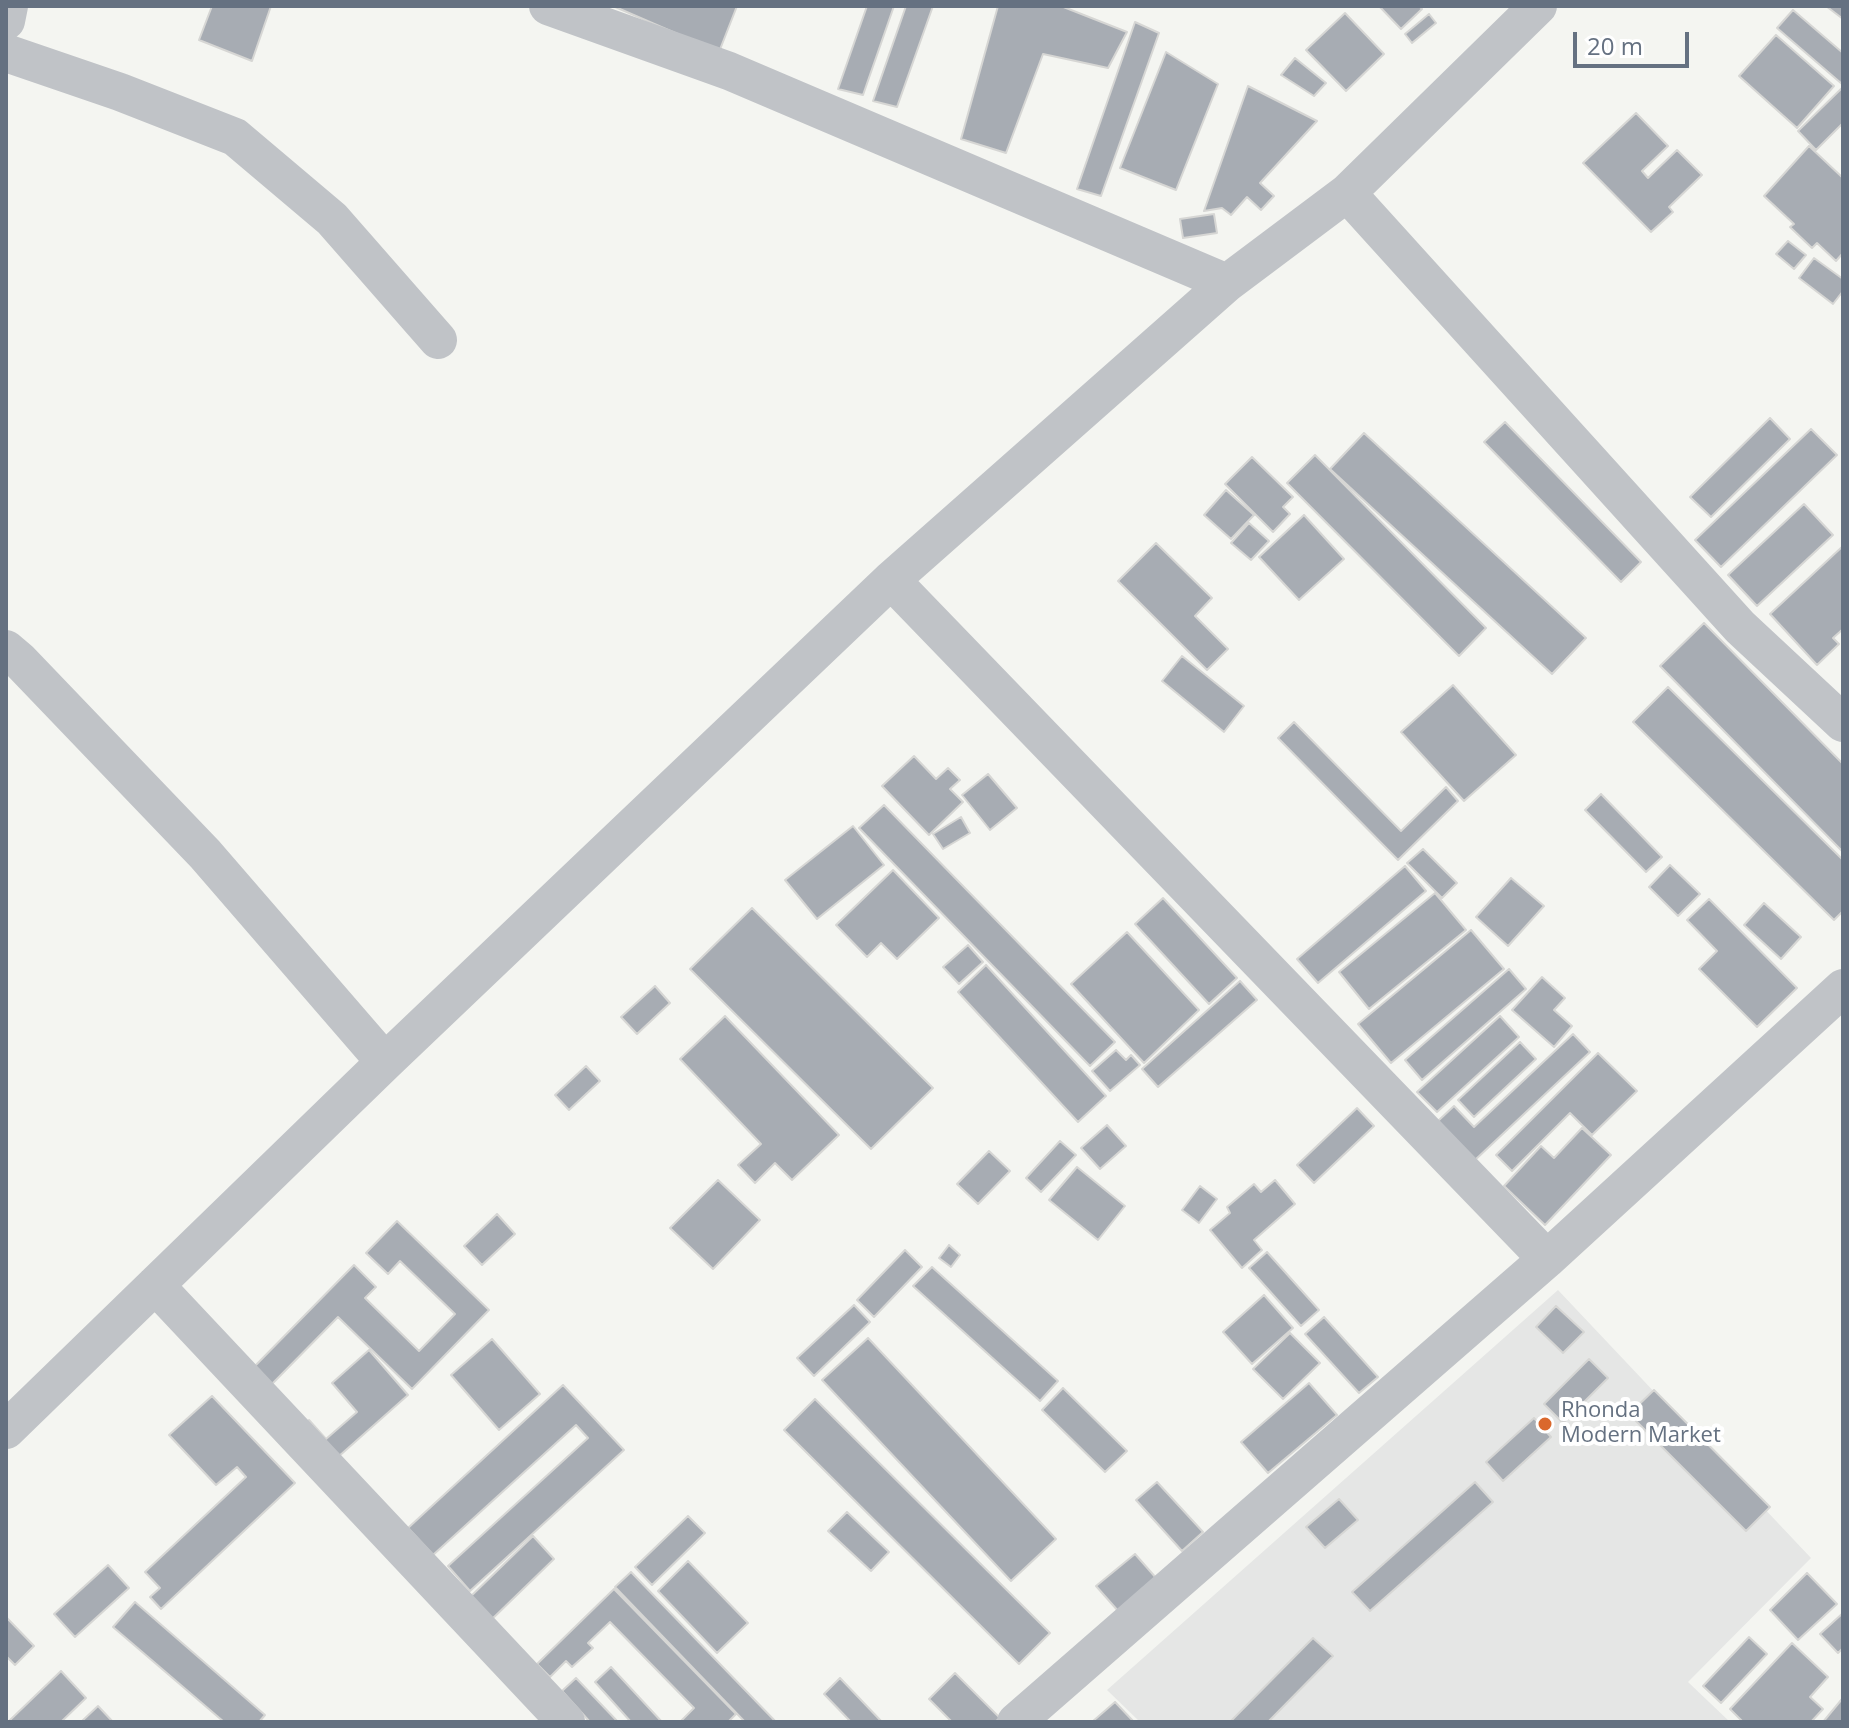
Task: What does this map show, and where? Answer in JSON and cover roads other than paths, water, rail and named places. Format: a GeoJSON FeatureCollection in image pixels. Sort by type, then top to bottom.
{"type":"FeatureCollection","features":[{"type":"Feature","properties":{"kind":"street"},"geometry":{"type":"LineString","coordinates":[[6,21],[9,6]]}},
{"type":"Feature","properties":{"kind":"street"},"geometry":{"type":"LineString","coordinates":[[548,6],[729,71],[1227,283]]}},
{"type":"Feature","properties":{"kind":"street"},"geometry":{"type":"LineString","coordinates":[[6,1430],[385,1062],[891,580],[1227,283],[1347,193],[1538,6]]}},
{"type":"Feature","properties":{"kind":"street"},"geometry":{"type":"LineString","coordinates":[[6,53],[120,92],[235,137],[332,219],[438,340]]}},
{"type":"Feature","properties":{"kind":"street"},"geometry":{"type":"LineString","coordinates":[[1347,193],[1740,627],[1843,723]]}},
{"type":"Feature","properties":{"kind":"street"},"geometry":{"type":"LineString","coordinates":[[891,580],[1547,1259]]}},
{"type":"Feature","properties":{"kind":"street"},"geometry":{"type":"LineString","coordinates":[[6,649],[205,854],[385,1062]]}},
{"type":"Feature","properties":{"kind":"street"},"geometry":{"type":"LineString","coordinates":[[1016,1722],[1547,1259],[1843,988]]}},
{"type":"Feature","properties":{"kind":"street"},"geometry":{"type":"LineString","coordinates":[[155,1285],[566,1722]]}},
{"type":"Feature","properties":{"kind":"place","name":"Rhonda Modern Market"},"geometry":{"type":"Point","coordinates":[1545,1424]}}]}
